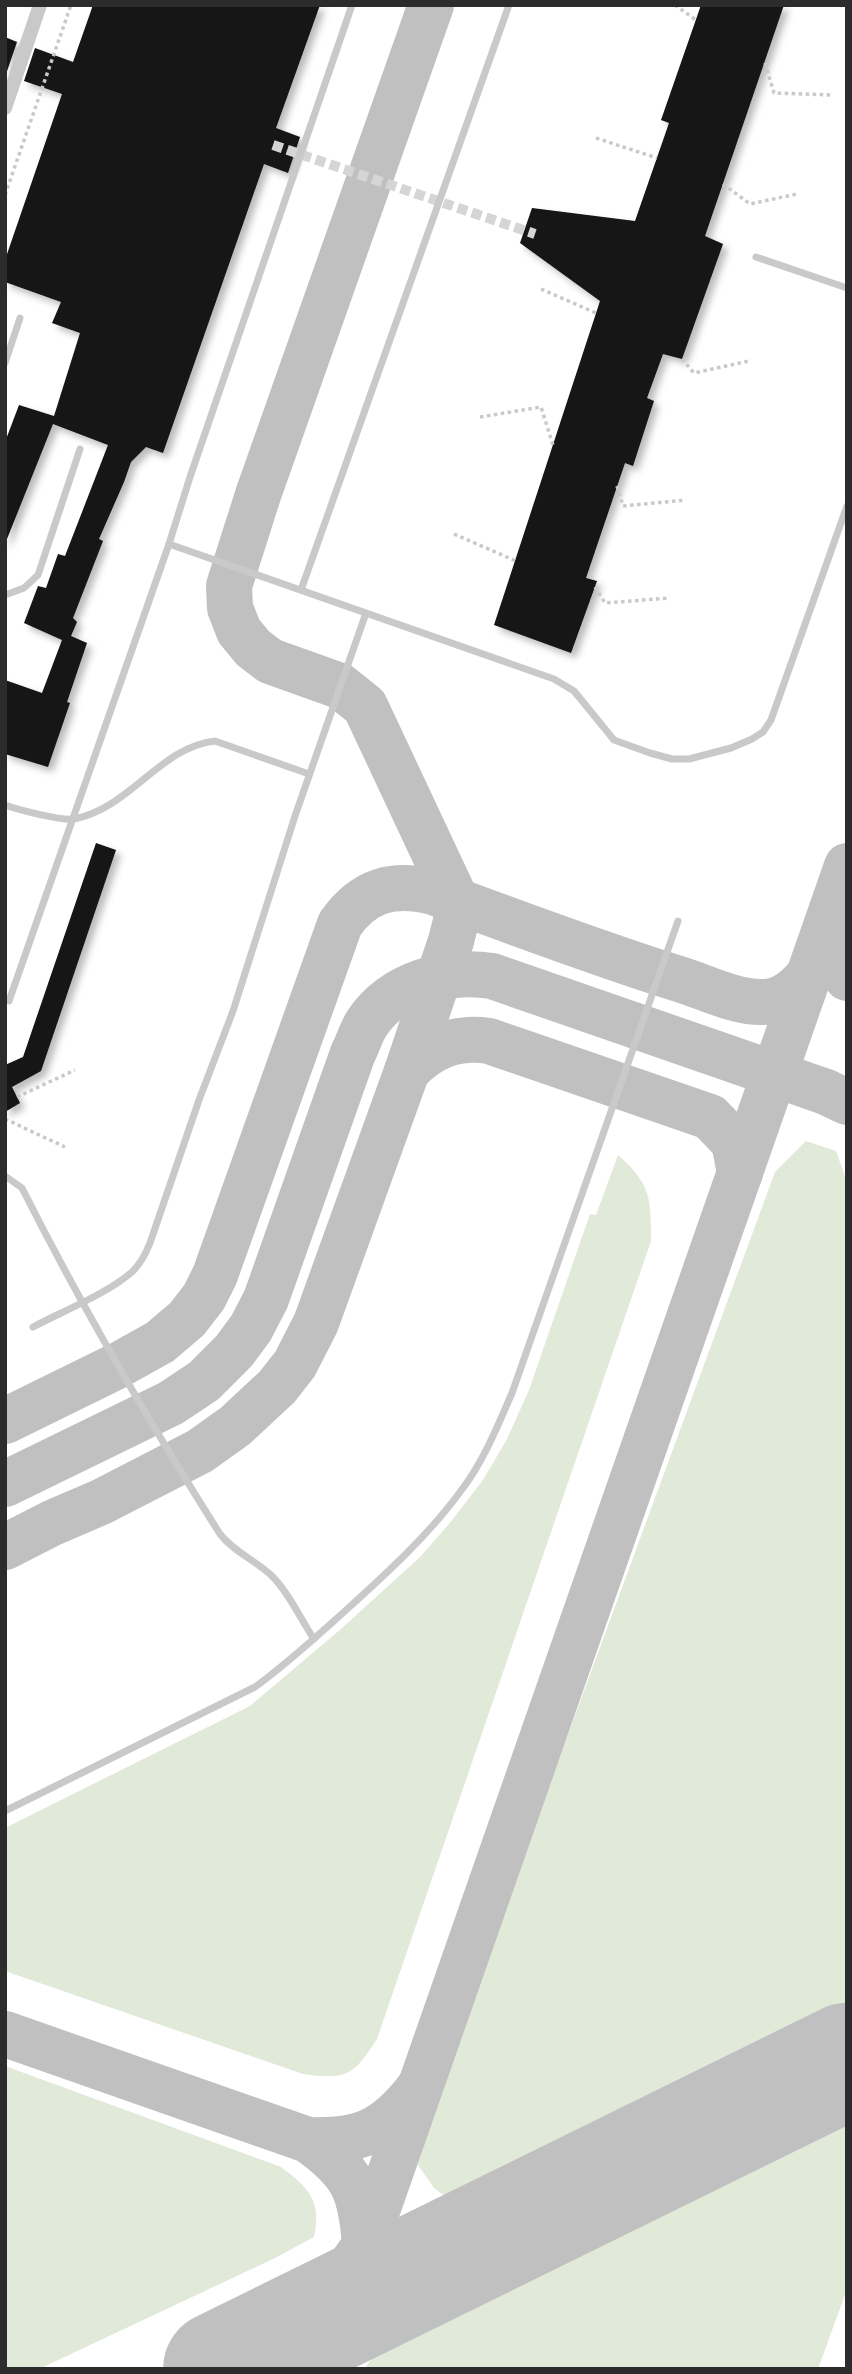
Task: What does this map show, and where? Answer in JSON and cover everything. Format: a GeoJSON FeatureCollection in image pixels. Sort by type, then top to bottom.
{"type":"FeatureCollection","features":[{"type":"Feature","properties":{"kind":"street"},"geometry":{"type":"LineString","coordinates":[[5,108],[40,5]]}},
{"type":"Feature","properties":{"kind":"lane"},"geometry":{"type":"LineString","coordinates":[[9,1001],[169,544],[352,5]]}},
{"type":"Feature","properties":{"kind":"lane"},"geometry":{"type":"LineString","coordinates":[[301,590],[509,5]]}},
{"type":"Feature","properties":{"kind":"lane"},"geometry":{"type":"LineString","coordinates":[[755,257],[847,288]]}},
{"type":"Feature","properties":{"kind":"lane"},"geometry":{"type":"LineString","coordinates":[[5,363],[20,318]]}},
{"type":"Feature","properties":{"kind":"lane"},"geometry":{"type":"LineString","coordinates":[[5,595],[24,588],[38,575],[80,449]]}},
{"type":"Feature","properties":{"kind":"lane"},"geometry":{"type":"LineString","coordinates":[[169,544],[554,679],[574,691],[614,740],[672,759],[689,759],[731,748],[764,732],[787,677],[847,506]]}},
{"type":"Feature","properties":{"kind":"lane"},"geometry":{"type":"LineString","coordinates":[[33,1327],[81,1303],[132,1272],[139,1265],[150,1243],[233,1011],[309,774],[366,613]]}},
{"type":"Feature","properties":{"kind":"lane"},"geometry":{"type":"LineString","coordinates":[[5,805],[73,820],[104,808],[185,749],[201,742],[215,741],[309,774]]}},
{"type":"Feature","properties":{"kind":"lane"},"geometry":{"type":"LineString","coordinates":[[5,1811],[228,1703],[273,1674],[382,1577],[426,1532],[464,1487],[492,1438],[512,1393],[678,921]]}},
{"type":"Feature","properties":{"kind":"lane"},"geometry":{"type":"LineString","coordinates":[[5,1176],[22,1188],[117,1366],[220,1534],[227,1543],[258,1562],[276,1580],[314,1639]]}},
{"type":"Feature","properties":{"kind":"path"},"geometry":{"type":"LineString","coordinates":[[5,195],[71,5]]}},
{"type":"Feature","properties":{"kind":"path"},"geometry":{"type":"LineString","coordinates":[[675,5],[696,20]]}},
{"type":"Feature","properties":{"kind":"path"},"geometry":{"type":"LineString","coordinates":[[765,62],[774,93],[832,95]]}},
{"type":"Feature","properties":{"kind":"path"},"geometry":{"type":"LineString","coordinates":[[596,138],[657,158]]}},
{"type":"Feature","properties":{"kind":"path"},"geometry":{"type":"LineString","coordinates":[[723,184],[750,204],[797,194]]}},
{"type":"Feature","properties":{"kind":"path"},"geometry":{"type":"LineString","coordinates":[[541,289],[596,313]]}},
{"type":"Feature","properties":{"kind":"path"},"geometry":{"type":"LineString","coordinates":[[682,359],[694,373],[749,361]]}},
{"type":"Feature","properties":{"kind":"path"},"geometry":{"type":"LineString","coordinates":[[480,416],[541,407],[552,445]]}},
{"type":"Feature","properties":{"kind":"path"},"geometry":{"type":"LineString","coordinates":[[617,486],[623,506],[686,500]]}},
{"type":"Feature","properties":{"kind":"path"},"geometry":{"type":"LineString","coordinates":[[454,534],[516,561]]}},
{"type":"Feature","properties":{"kind":"path"},"geometry":{"type":"LineString","coordinates":[[595,587],[605,603],[669,598]]}},
{"type":"Feature","properties":{"kind":"path"},"geometry":{"type":"LineString","coordinates":[[17,1097],[75,1070]]}},
{"type":"Feature","properties":{"kind":"path"},"geometry":{"type":"LineString","coordinates":[[5,1119],[65,1146]]}},
{"type":"Feature","properties":{"kind":"green space"},"geometry":{"type":"Polygon","coordinates":[[[806,1141],[836,1151],[847,1182],[847,2015],[454,2203],[434,2188],[418,2165],[429,2112],[775,1172],[806,1141]]]}},
{"type":"Feature","properties":{"kind":"green space"},"geometry":{"type":"Polygon","coordinates":[[[618,1155],[637,1175],[647,1193],[651,1241],[377,2039],[362,2061],[348,2073],[339,2075],[303,2074],[5,1971],[5,1828],[250,1706],[420,1557],[483,1480],[507,1439],[529,1390],[590,1214],[596,1215],[618,1155]]]}},
{"type":"Feature","properties":{"kind":"green space"},"geometry":{"type":"Polygon","coordinates":[[[5,2066],[281,2167],[299,2181],[311,2196],[316,2214],[314,2237],[39,2369],[5,2369],[5,2066]]]}},
{"type":"Feature","properties":{"kind":"green space"},"geometry":{"type":"Polygon","coordinates":[[[847,2109],[847,2289],[818,2369],[365,2369],[401,2331],[847,2109]]]}},
{"type":"Feature","properties":{"kind":"building"},"geometry":{"type":"Polygon","coordinates":[[[93,5],[320,5],[276,128],[300,137],[288,173],[264,164],[163,453],[146,447],[131,462],[99,539],[103,541],[73,618],[77,622],[71,636],[87,643],[48,767],[5,754],[5,680],[42,693],[62,640],[24,623],[38,586],[46,588],[58,554],[65,556],[108,445],[53,424],[5,544],[5,442],[19,405],[54,416],[80,333],[52,323],[61,302],[5,282],[5,260],[62,94],[24,81],[35,48],[73,62],[93,5]]]}},
{"type":"Feature","properties":{"kind":"building"},"geometry":{"type":"Polygon","coordinates":[[[701,5],[784,5],[705,236],[723,244],[682,359],[663,354],[647,398],[654,401],[633,466],[625,463],[586,578],[597,581],[571,653],[494,625],[600,301],[520,243],[532,208],[635,221],[669,123],[661,120],[701,5]]]}},
{"type":"Feature","properties":{"kind":"building"},"geometry":{"type":"Polygon","coordinates":[[[5,37],[17,42],[6,74],[5,74],[5,37]]]}},
{"type":"Feature","properties":{"kind":"building"},"geometry":{"type":"Polygon","coordinates":[[[96,843],[116,850],[41,1071],[12,1087],[20,1103],[5,1112],[5,1065],[23,1057],[96,843]]]}},
{"type":"Feature","properties":{"kind":"taxiway"},"geometry":{"type":"LineString","coordinates":[[407,1071],[451,941],[456,921],[456,900],[365,706],[340,686],[270,661],[253,648],[239,631],[230,608],[229,586],[258,495],[431,5]]}},
{"type":"Feature","properties":{"kind":"taxiway"},"geometry":{"type":"LineString","coordinates":[[324,2369],[348,2307],[365,2245],[847,866]]}},
{"type":"Feature","properties":{"kind":"taxiway"},"geometry":{"type":"LineString","coordinates":[[5,1421],[160,1342],[187,1319],[204,1297],[215,1275],[340,924],[349,912],[369,896],[405,888],[433,892],[740,1000],[769,1002],[783,998],[810,974]]}},
{"type":"Feature","properties":{"kind":"taxiway"},"geometry":{"type":"LineString","coordinates":[[843,908],[847,978]]}},
{"type":"Feature","properties":{"kind":"taxiway"},"geometry":{"type":"LineString","coordinates":[[5,1484],[171,1403],[204,1381],[234,1351],[251,1328],[266,1299],[363,1030],[378,1009],[407,989],[440,977],[475,974],[492,976],[826,1092],[847,1102]]}},
{"type":"Feature","properties":{"kind":"taxiway"},"geometry":{"type":"LineString","coordinates":[[5,1547],[200,1451],[235,1426],[277,1387],[295,1364],[316,1323],[407,1071],[434,1050],[465,1040],[489,1041],[710,1117],[734,1142],[740,1173]]}},
{"type":"Feature","properties":{"kind":"taxiway"},"geometry":{"type":"LineString","coordinates":[[5,2034],[308,2140],[345,2173],[361,2210],[365,2245],[344,2275],[295,2322],[233,2363]]}},
{"type":"Feature","properties":{"kind":"taxiway"},"geometry":{"type":"LineString","coordinates":[[308,2140],[343,2139],[371,2131],[395,2115],[419,2088]]}},
{"type":"Feature","properties":{"kind":"taxiway"},"geometry":{"type":"LineString","coordinates":[[338,2345],[360,2321],[418,2273]]}},
{"type":"Feature","properties":{"kind":"runway"},"geometry":{"type":"LineString","coordinates":[[221,2369],[847,2061]]}},
{"type":"Feature","properties":{"kind":"tunnel"},"geometry":{"type":"LineString","coordinates":[[273,145],[535,234]]}}]}
